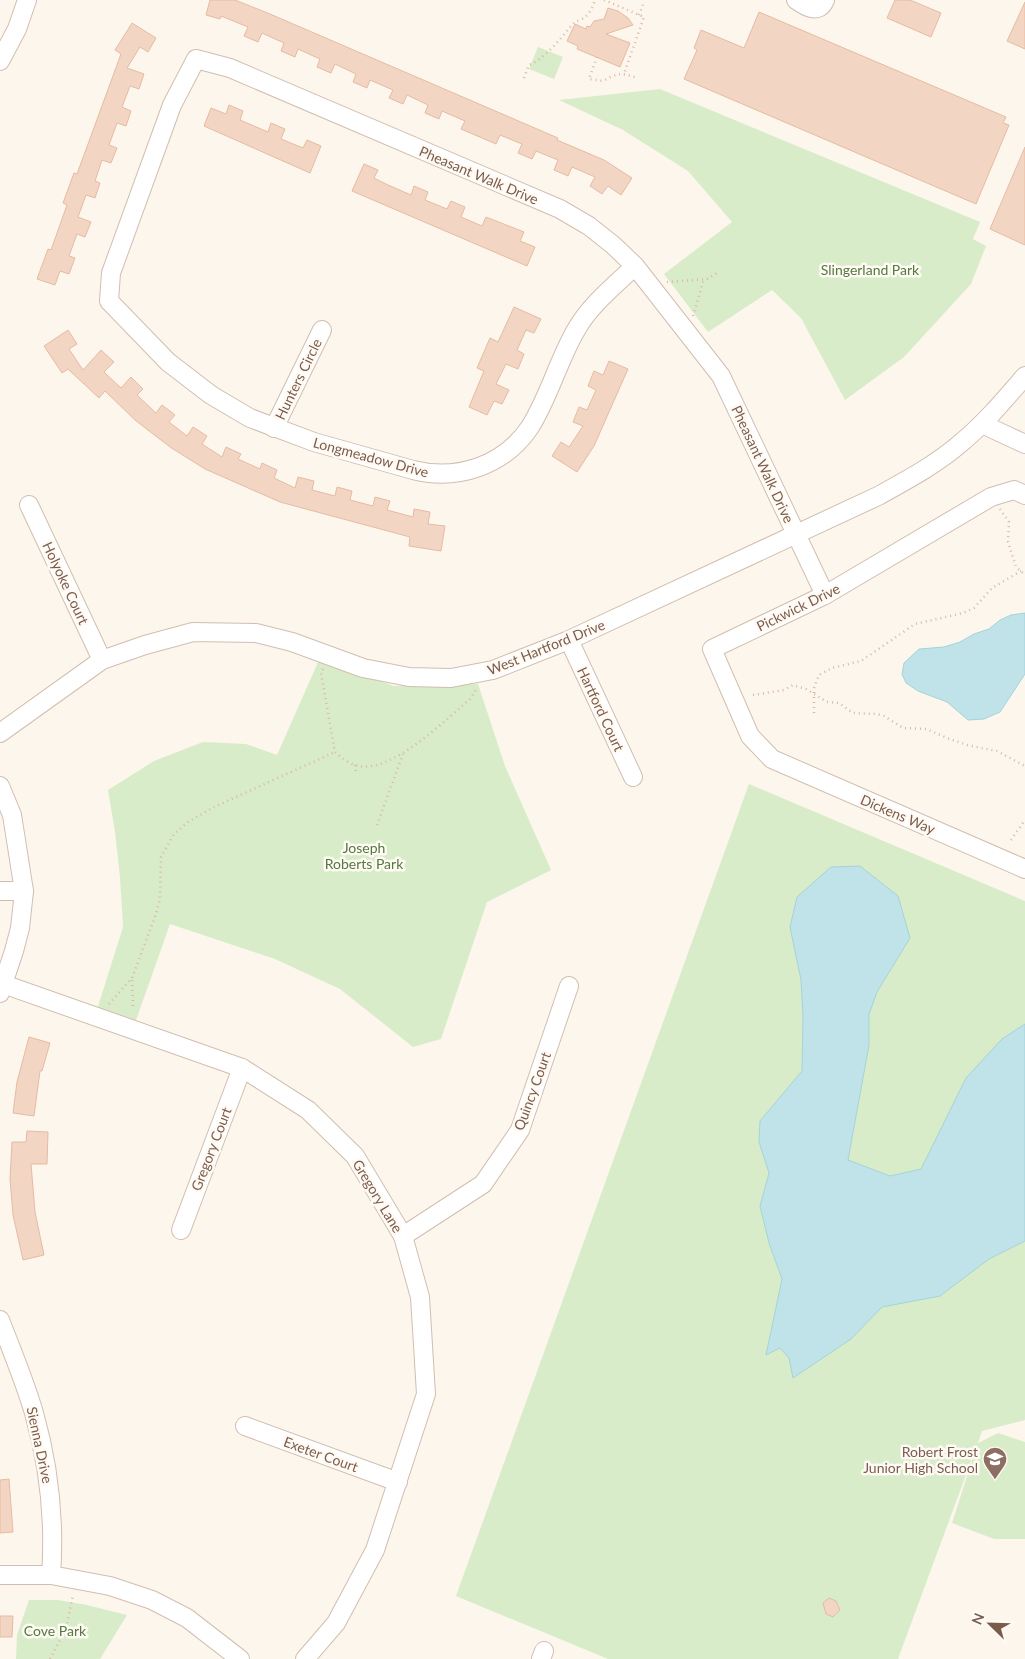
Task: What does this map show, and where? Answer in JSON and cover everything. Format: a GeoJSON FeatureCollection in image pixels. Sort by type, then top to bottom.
{"type":"FeatureCollection","features":[{"type":"Feature","properties":{"kind":"street"},"geometry":{"type":"LineString","coordinates":[[0,61],[17,29],[27,0]]}},
{"type":"Feature","properties":{"kind":"street"},"geometry":{"type":"LineString","coordinates":[[796,0],[813,9],[821,7],[825,0]]}},
{"type":"Feature","properties":{"kind":"street","name":"Pheasant Walk Drive"},"geometry":{"type":"LineString","coordinates":[[109,301],[111,273],[172,105],[196,59],[230,68],[560,209],[589,226],[613,245],[650,283],[721,376],[825,595]]}},
{"type":"Feature","properties":{"kind":"street","name":"Longmeadow Drive"},"geometry":{"type":"LineString","coordinates":[[109,301],[168,362],[211,395],[250,418],[314,442],[427,474],[446,475],[461,473],[479,467],[500,457],[514,446],[529,427],[566,349],[584,317],[635,266]]}},
{"type":"Feature","properties":{"kind":"street","name":"Hunters Circle"},"geometry":{"type":"LineString","coordinates":[[274,428],[322,330]]}},
{"type":"Feature","properties":{"kind":"street","name":"West Hartford Drive"},"geometry":{"type":"LineString","coordinates":[[0,733],[102,660],[144,645],[193,632],[256,633],[292,642],[364,668],[409,677],[451,678],[483,672],[569,640],[878,496],[911,478],[961,443],[997,409],[1025,376]]}},
{"type":"Feature","properties":{"kind":"street"},"geometry":{"type":"LineString","coordinates":[[982,424],[1025,444]]}},
{"type":"Feature","properties":{"kind":"street","name":"Pickwick Drive"},"geometry":{"type":"LineString","coordinates":[[772,759],[750,736],[712,649],[825,595],[992,497],[1014,490],[1025,495]]}},
{"type":"Feature","properties":{"kind":"street","name":"Holyoke Court"},"geometry":{"type":"LineString","coordinates":[[29,505],[102,660]]}},
{"type":"Feature","properties":{"kind":"street","name":"Hartford Court"},"geometry":{"type":"LineString","coordinates":[[569,640],[633,777]]}},
{"type":"Feature","properties":{"kind":"street","name":"Dickens Way"},"geometry":{"type":"LineString","coordinates":[[772,759],[1025,869]]}},
{"type":"Feature","properties":{"kind":"street"},"geometry":{"type":"LineString","coordinates":[[0,786],[12,815],[24,891],[20,928],[2,988]]}},
{"type":"Feature","properties":{"kind":"street"},"geometry":{"type":"LineString","coordinates":[[0,891],[24,891]]}},
{"type":"Feature","properties":{"kind":"street","name":"Quincy Court"},"geometry":{"type":"LineString","coordinates":[[403,1236],[483,1184],[520,1130],[569,986]]}},
{"type":"Feature","properties":{"kind":"street","name":"Gregory Lane"},"geometry":{"type":"LineString","coordinates":[[2,988],[242,1068],[308,1110],[355,1156],[403,1236],[420,1297],[426,1394],[375,1550],[336,1623],[305,1659]]}},
{"type":"Feature","properties":{"kind":"street","name":"Gregory Court"},"geometry":{"type":"LineString","coordinates":[[181,1230],[242,1068]]}},
{"type":"Feature","properties":{"kind":"street","name":"Sienna Drive"},"geometry":{"type":"LineString","coordinates":[[0,1320],[5,1351],[34,1412],[45,1460],[52,1524],[51,1575]]}},
{"type":"Feature","properties":{"kind":"street","name":"Exeter Court"},"geometry":{"type":"LineString","coordinates":[[245,1426],[398,1482]]}},
{"type":"Feature","properties":{"kind":"street"},"geometry":{"type":"LineString","coordinates":[[0,1575],[51,1575],[76,1579],[110,1586],[152,1600],[187,1618],[240,1659]]}},
{"type":"Feature","properties":{"kind":"path"},"geometry":{"type":"LineString","coordinates":[[524,78],[529,65],[540,61],[574,22],[587,16],[595,0]]}},
{"type":"Feature","properties":{"kind":"path"},"geometry":{"type":"LineString","coordinates":[[604,0],[644,17],[624,74]]}},
{"type":"Feature","properties":{"kind":"path"},"geometry":{"type":"LineString","coordinates":[[639,15],[644,2]]}},
{"type":"Feature","properties":{"kind":"path"},"geometry":{"type":"LineString","coordinates":[[597,57],[589,79],[603,81],[616,73],[637,78]]}},
{"type":"Feature","properties":{"kind":"path"},"geometry":{"type":"LineString","coordinates":[[650,283],[704,279],[717,273]]}},
{"type":"Feature","properties":{"kind":"path"},"geometry":{"type":"LineString","coordinates":[[688,333],[704,279]]}},
{"type":"Feature","properties":{"kind":"path"},"geometry":{"type":"LineString","coordinates":[[992,497],[1009,522],[1008,542],[1016,567],[1025,575]]}},
{"type":"Feature","properties":{"kind":"path"},"geometry":{"type":"LineString","coordinates":[[814,713],[814,688],[819,675],[832,668],[861,661],[915,624],[963,613],[974,608],[992,588],[1021,572]]}},
{"type":"Feature","properties":{"kind":"path"},"geometry":{"type":"LineString","coordinates":[[327,655],[321,673],[336,752],[355,765],[365,767],[380,764],[404,753],[473,696],[483,672]]}},
{"type":"Feature","properties":{"kind":"path"},"geometry":{"type":"LineString","coordinates":[[753,695],[784,690],[793,685],[806,689],[827,702],[839,703],[853,713],[884,716],[902,728],[926,729],[968,745],[997,752],[1025,766]]}},
{"type":"Feature","properties":{"kind":"path"},"geometry":{"type":"LineString","coordinates":[[105,1008],[132,978],[160,899],[161,858],[174,834],[188,822],[214,807],[336,752]]}},
{"type":"Feature","properties":{"kind":"path"},"geometry":{"type":"LineString","coordinates":[[377,825],[404,753]]}},
{"type":"Feature","properties":{"kind":"path"},"geometry":{"type":"LineString","coordinates":[[355,765],[356,774]]}},
{"type":"Feature","properties":{"kind":"path"},"geometry":{"type":"LineString","coordinates":[[1011,840],[1025,820]]}},
{"type":"Feature","properties":{"kind":"path"},"geometry":{"type":"LineString","coordinates":[[132,978],[133,1008]]}},
{"type":"Feature","properties":{"kind":"path"},"geometry":{"type":"LineString","coordinates":[[50,1659],[66,1629],[76,1579]]}},
{"type":"Feature","properties":{"kind":"green space"},"geometry":{"type":"Polygon","coordinates":[[[538,47],[563,57],[554,79],[529,69],[538,47]]]}},
{"type":"Feature","properties":{"kind":"green space","name":"Slingerland Park"},"geometry":{"type":"Polygon","coordinates":[[[660,89],[980,222],[973,239],[986,246],[971,284],[904,357],[845,400],[801,318],[772,290],[708,332],[664,274],[732,222],[688,171],[623,130],[559,100],[660,89]]]}},
{"type":"Feature","properties":{"kind":"green space","name":"Joseph Roberts Park"},"geometry":{"type":"Polygon","coordinates":[[[319,660],[394,686],[478,684],[505,766],[551,870],[487,902],[441,1039],[413,1047],[340,989],[275,959],[170,924],[135,1023],[95,1016],[123,927],[120,877],[108,790],[154,761],[203,742],[246,744],[277,755],[319,660]]]}},
{"type":"Feature","properties":{"kind":"green space"},"geometry":{"type":"Polygon","coordinates":[[[749,784],[1025,901],[1025,1420],[982,1431],[978,1443],[998,1433],[1025,1442],[1025,1539],[994,1539],[952,1523],[977,1445],[898,1659],[608,1659],[456,1596],[749,784]]]}},
{"type":"Feature","properties":{"kind":"green space","name":"Cove Park"},"geometry":{"type":"Polygon","coordinates":[[[29,1600],[58,1600],[127,1615],[100,1659],[16,1659],[17,1635],[29,1600]]]}},
{"type":"Feature","properties":{"kind":"water"},"geometry":{"type":"Polygon","coordinates":[[[1025,613],[1025,674],[1000,712],[984,719],[968,720],[947,702],[918,691],[906,683],[902,674],[904,663],[919,649],[944,647],[960,642],[974,634],[989,629],[1000,620],[1011,615],[1025,613]]]}},
{"type":"Feature","properties":{"kind":"water"},"geometry":{"type":"Polygon","coordinates":[[[860,866],[898,896],[910,938],[877,992],[869,1014],[869,1045],[848,1160],[890,1176],[921,1169],[966,1078],[1002,1039],[1025,1024],[1025,1241],[989,1259],[940,1296],[882,1307],[851,1339],[793,1378],[789,1358],[780,1348],[766,1355],[782,1279],[769,1243],[760,1206],[769,1173],[759,1142],[760,1121],[802,1071],[803,1016],[801,980],[790,927],[797,897],[831,867],[860,866]]]}},
{"type":"Feature","properties":{"kind":"building"},"geometry":{"type":"Polygon","coordinates":[[[210,0],[235,0],[270,14],[558,138],[557,140],[604,160],[632,178],[621,195],[608,186],[602,194],[590,186],[595,177],[572,167],[568,176],[554,170],[558,160],[536,151],[532,159],[518,153],[522,144],[500,135],[496,144],[461,129],[465,121],[442,111],[439,119],[425,113],[428,105],[407,95],[403,104],[389,98],[393,90],[370,80],[367,88],[353,82],[356,74],[335,64],[331,73],[317,67],[320,59],[298,49],[295,57],[281,51],[284,43],[262,33],[258,42],[244,36],[248,27],[221,16],[220,19],[206,15],[210,0]]]}},
{"type":"Feature","properties":{"kind":"building"},"geometry":{"type":"Polygon","coordinates":[[[895,0],[910,0],[941,13],[931,37],[887,18],[895,0]]]}},
{"type":"Feature","properties":{"kind":"building"},"geometry":{"type":"Polygon","coordinates":[[[1025,2],[1025,49],[1007,41],[1025,2]]]}},
{"type":"Feature","properties":{"kind":"building"},"geometry":{"type":"Polygon","coordinates":[[[608,8],[618,11],[628,18],[633,25],[606,34],[630,43],[620,67],[577,49],[578,46],[567,41],[575,24],[586,29],[594,21],[604,19],[608,8]]]}},
{"type":"Feature","properties":{"kind":"building"},"geometry":{"type":"Polygon","coordinates":[[[759,12],[1006,117],[1003,123],[1009,125],[976,204],[684,79],[697,50],[694,48],[701,30],[744,48],[759,12]]]}},
{"type":"Feature","properties":{"kind":"building"},"geometry":{"type":"Polygon","coordinates":[[[132,23],[156,38],[148,52],[140,47],[127,68],[144,74],[139,89],[130,86],[122,107],[131,111],[126,126],[117,123],[109,145],[117,148],[111,163],[102,160],[95,181],[100,183],[95,198],[86,195],[78,217],[91,222],[85,237],[77,234],[69,256],[75,258],[69,274],[60,271],[55,285],[37,279],[48,249],[51,250],[67,205],[63,203],[74,173],[77,174],[121,54],[115,50],[132,23]]]}},
{"type":"Feature","properties":{"kind":"building"},"geometry":{"type":"Polygon","coordinates":[[[229,105],[243,111],[240,120],[268,132],[271,123],[285,129],[281,139],[303,148],[307,140],[321,146],[310,173],[204,126],[211,108],[226,114],[229,105]]]}},
{"type":"Feature","properties":{"kind":"building"},"geometry":{"type":"Polygon","coordinates":[[[1025,147],[1025,245],[990,229],[1025,147]]]}},
{"type":"Feature","properties":{"kind":"building"},"geometry":{"type":"Polygon","coordinates":[[[364,164],[378,170],[374,178],[411,195],[414,186],[428,192],[425,200],[447,209],[451,201],[465,207],[461,217],[482,226],[486,217],[524,232],[520,241],[535,247],[527,266],[352,191],[364,164]]]}},
{"type":"Feature","properties":{"kind":"building"},"geometry":{"type":"Polygon","coordinates":[[[514,307],[541,319],[534,333],[526,330],[517,350],[524,354],[518,369],[506,364],[496,384],[509,390],[502,404],[494,401],[487,415],[469,407],[484,371],[477,368],[490,338],[498,342],[514,307]]]}},
{"type":"Feature","properties":{"kind":"building"},"geometry":{"type":"Polygon","coordinates":[[[68,330],[77,344],[69,349],[83,370],[101,350],[114,362],[104,372],[121,388],[131,377],[143,389],[137,395],[156,413],[162,405],[175,415],[169,422],[187,436],[193,427],[207,436],[202,444],[222,457],[226,447],[241,454],[238,459],[260,469],[262,463],[277,470],[274,478],[295,488],[298,477],[314,481],[312,490],[335,496],[337,487],[352,491],[350,500],[373,506],[375,497],[390,501],[387,510],[413,517],[414,509],[430,512],[428,524],[445,526],[441,551],[409,546],[410,537],[280,502],[205,469],[170,447],[135,420],[105,391],[99,398],[68,369],[62,373],[44,346],[68,330]]]}},
{"type":"Feature","properties":{"kind":"building"},"geometry":{"type":"Polygon","coordinates":[[[609,361],[628,369],[594,446],[577,472],[552,456],[561,442],[569,447],[583,426],[573,422],[579,407],[587,410],[596,390],[588,386],[594,371],[603,375],[609,361]]]}},
{"type":"Feature","properties":{"kind":"building"},"geometry":{"type":"Polygon","coordinates":[[[29,1037],[50,1043],[42,1071],[40,1071],[34,1116],[13,1113],[17,1082],[29,1037]]]}},
{"type":"Feature","properties":{"kind":"building"},"geometry":{"type":"Polygon","coordinates":[[[27,1131],[48,1132],[47,1164],[31,1164],[35,1212],[44,1255],[23,1260],[13,1215],[10,1179],[12,1142],[26,1142],[27,1131]]]}},
{"type":"Feature","properties":{"kind":"building"},"geometry":{"type":"Polygon","coordinates":[[[9,1479],[13,1532],[0,1533],[0,1480],[9,1479]]]}},
{"type":"Feature","properties":{"kind":"building"},"geometry":{"type":"Polygon","coordinates":[[[829,1598],[836,1601],[840,1610],[833,1617],[826,1614],[823,1603],[829,1598]]]}},
{"type":"Feature","properties":{"kind":"building"},"geometry":{"type":"Polygon","coordinates":[[[0,1616],[13,1616],[12,1637],[0,1637],[0,1616]]]}},
{"type":"Feature","properties":{"kind":"place","name":"Robert Frost Junior High School"},"geometry":{"type":"Point","coordinates":[995,1480]}}]}
